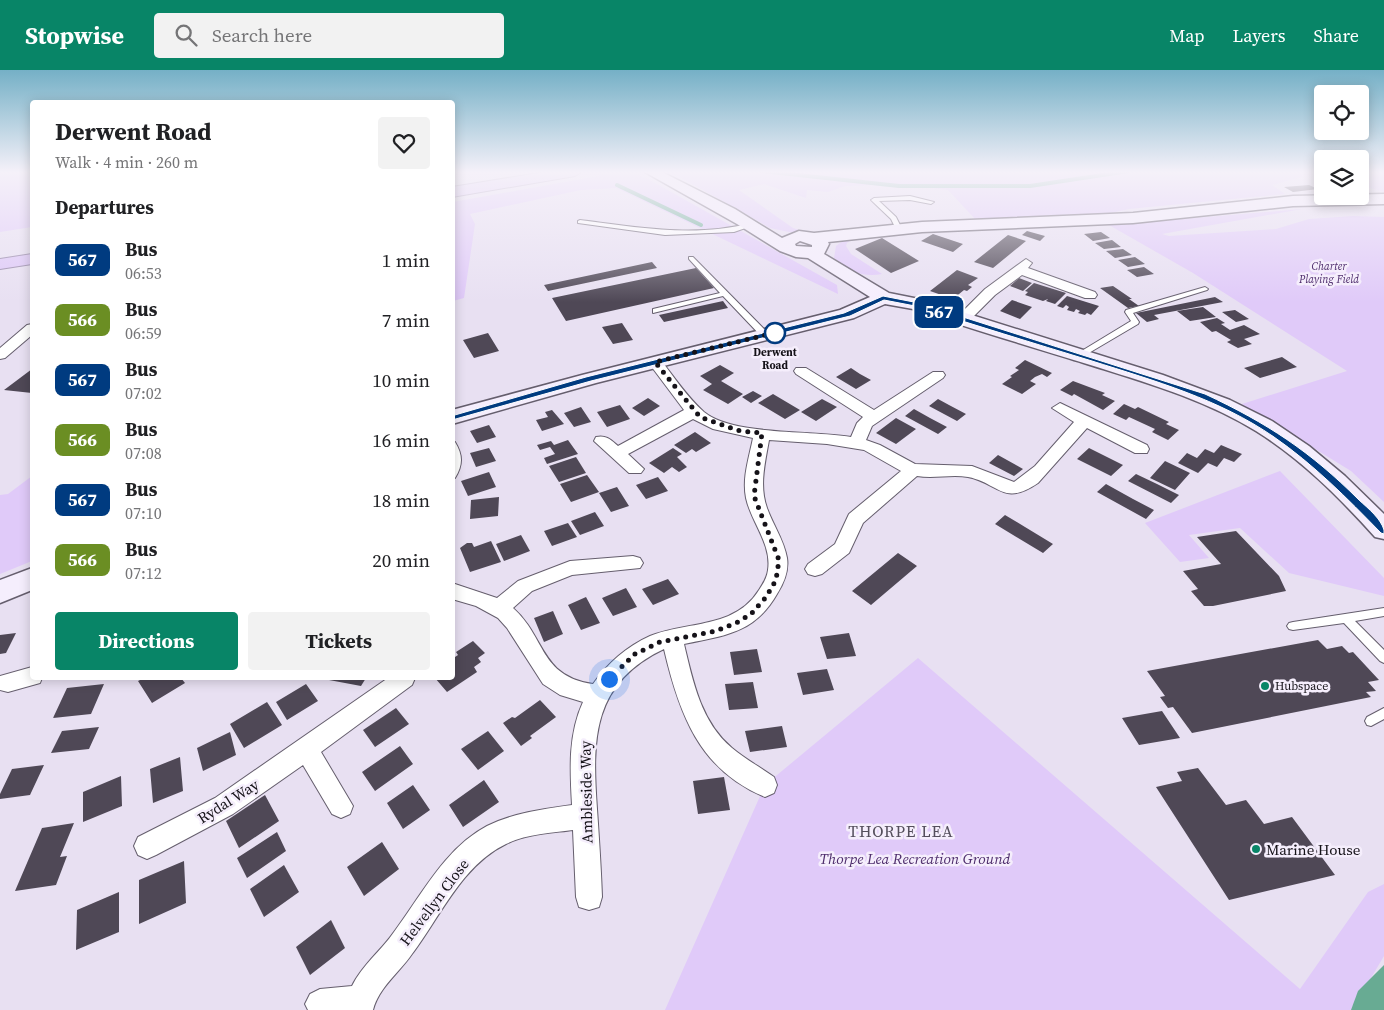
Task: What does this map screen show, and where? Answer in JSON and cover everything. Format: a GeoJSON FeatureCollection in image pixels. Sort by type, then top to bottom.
{"type":"FeatureCollection","features":[{"type":"Feature","properties":{"kind":"highway"},"geometry":{"type":"LineString","coordinates":[[0,264],[30,260]]}},
{"type":"Feature","properties":{"kind":"main road"},"geometry":{"type":"LineString","coordinates":[[733,215],[790,243],[800,252],[815,245],[854,234],[898,229],[1164,215]]}},
{"type":"Feature","properties":{"kind":"main road"},"geometry":{"type":"LineString","coordinates":[[815,245],[821,261],[858,280],[883,298],[916,304],[1202,395],[1245,416],[1276,434],[1328,474],[1384,530]]}},
{"type":"Feature","properties":{"kind":"main road"},"geometry":{"type":"LineString","coordinates":[[455,416],[655,362],[847,314],[883,298]]}},
{"type":"Feature","properties":{"kind":"main road"},"geometry":{"type":"LineString","coordinates":[[0,592],[30,580]]}},
{"type":"Feature","properties":{"kind":"street"},"geometry":{"type":"LineString","coordinates":[[962,320],[990,292],[1023,266],[1090,295]]}},
{"type":"Feature","properties":{"kind":"street"},"geometry":{"type":"LineString","coordinates":[[0,355],[30,330]]}},
{"type":"Feature","properties":{"kind":"street"},"geometry":{"type":"LineString","coordinates":[[655,362],[700,417],[719,424],[740,431],[856,444],[882,451],[913,470],[972,472],[1014,488],[1024,485],[1061,450],[1084,421]]}},
{"type":"Feature","properties":{"kind":"street"},"geometry":{"type":"LineString","coordinates":[[801,371],[876,417]]}},
{"type":"Feature","properties":{"kind":"street"},"geometry":{"type":"LineString","coordinates":[[856,444],[865,423],[938,375]]}},
{"type":"Feature","properties":{"kind":"street"},"geometry":{"type":"LineString","coordinates":[[1060,408],[1141,449]]}},
{"type":"Feature","properties":{"kind":"street"},"geometry":{"type":"LineString","coordinates":[[617,453],[695,411]]}},
{"type":"Feature","properties":{"kind":"street","name":"Ambleside Way"},"geometry":{"type":"LineString","coordinates":[[590,897],[582,760],[583,736],[596,694],[635,654],[660,642],[716,631],[738,622],[751,614],[766,597],[776,580],[779,560],[754,496],[762,433]]}},
{"type":"Feature","properties":{"kind":"street"},"geometry":{"type":"LineString","coordinates":[[602,441],[635,469]]}},
{"type":"Feature","properties":{"kind":"street"},"geometry":{"type":"LineString","coordinates":[[815,569],[842,548],[855,519],[913,470]]}},
{"type":"Feature","properties":{"kind":"street"},"geometry":{"type":"LineString","coordinates":[[498,609],[525,586],[562,571],[598,564],[633,563]]}},
{"type":"Feature","properties":{"kind":"street"},"geometry":{"type":"LineString","coordinates":[[455,592],[486,600],[511,618],[543,670],[561,687],[576,692],[596,694]]}},
{"type":"Feature","properties":{"kind":"street"},"geometry":{"type":"LineString","coordinates":[[672,640],[689,708],[701,731],[722,755],[765,785]]}},
{"type":"Feature","properties":{"kind":"street"},"geometry":{"type":"LineString","coordinates":[[8,683],[30,677]]}},
{"type":"Feature","properties":{"kind":"street","name":"Rydal Way"},"geometry":{"type":"LineString","coordinates":[[147,846],[224,806],[401,680]]}},
{"type":"Feature","properties":{"kind":"street"},"geometry":{"type":"LineString","coordinates":[[306,749],[341,806]]}},
{"type":"Feature","properties":{"kind":"street","name":"Helvellyn Close"},"geometry":{"type":"LineString","coordinates":[[320,1004],[359,1005],[374,976],[395,953],[443,885],[484,843],[512,829],[585,816]]}},
{"type":"Feature","properties":{"kind":"lane"},"geometry":{"type":"LineString","coordinates":[[891,215],[894,218],[898,229]]}},
{"type":"Feature","properties":{"kind":"lane"},"geometry":{"type":"LineString","coordinates":[[580,222],[665,233],[734,230],[754,226]]}},
{"type":"Feature","properties":{"kind":"lane"},"geometry":{"type":"LineString","coordinates":[[677,223],[688,231]]}},
{"type":"Feature","properties":{"kind":"lane"},"geometry":{"type":"LineString","coordinates":[[691,258],[765,335]]}},
{"type":"Feature","properties":{"kind":"lane"},"geometry":{"type":"LineString","coordinates":[[1079,356],[1135,322],[1129,312],[1205,288]]}},
{"type":"Feature","properties":{"kind":"lane"},"geometry":{"type":"LineString","coordinates":[[656,311],[725,294]]}},
{"type":"Feature","properties":{"kind":"lane"},"geometry":{"type":"LineString","coordinates":[[455,450],[458,457],[455,471]]}},
{"type":"Feature","properties":{"kind":"lane"},"geometry":{"type":"LineString","coordinates":[[1293,626],[1384,612]]}},
{"type":"Feature","properties":{"kind":"lane"},"geometry":{"type":"LineString","coordinates":[[1346,618],[1384,658]]}},
{"type":"Feature","properties":{"kind":"lane"},"geometry":{"type":"LineString","coordinates":[[1371,722],[1384,713]]}},
{"type":"Feature","properties":{"kind":"green space"},"geometry":{"type":"Polygon","coordinates":[[[0,215],[30,215],[30,227],[0,232],[0,215]]]}},
{"type":"Feature","properties":{"kind":"green space"},"geometry":{"type":"Polygon","coordinates":[[[455,215],[470,215],[475,224],[464,298],[455,300],[455,215]]]}},
{"type":"Feature","properties":{"kind":"green space"},"geometry":{"type":"Polygon","coordinates":[[[672,215],[712,215],[837,285],[838,294],[672,215]]]}},
{"type":"Feature","properties":{"kind":"green space"},"geometry":{"type":"Polygon","coordinates":[[[747,215],[774,215],[793,228],[805,232],[838,232],[803,235],[770,228],[747,215]]]}},
{"type":"Feature","properties":{"kind":"green space"},"geometry":{"type":"Polygon","coordinates":[[[971,215],[1103,215],[1093,217],[976,220],[971,215]]]}},
{"type":"Feature","properties":{"kind":"green space","name":"Charter Playing Field"},"geometry":{"type":"Polygon","coordinates":[[[1231,215],[1269,215],[1162,234],[1169,236],[1276,229],[1309,219],[1353,216],[1384,217],[1384,502],[1351,471],[1242,404],[1347,371],[1193,273],[1109,225],[1231,215]]]}},
{"type":"Feature","properties":{"kind":"green space"},"geometry":{"type":"Polygon","coordinates":[[[853,239],[846,246],[851,254],[882,274],[869,275],[856,272],[845,267],[834,258],[836,246],[844,240],[853,239]]]}},
{"type":"Feature","properties":{"kind":"green space"},"geometry":{"type":"Polygon","coordinates":[[[1280,471],[1384,578],[1384,596],[1289,573],[1240,528],[1189,535],[1209,558],[1180,562],[1145,523],[1280,471]]]}},
{"type":"Feature","properties":{"kind":"green space"},"geometry":{"type":"Polygon","coordinates":[[[30,478],[30,562],[0,574],[0,495],[8,494],[30,478]]]}},
{"type":"Feature","properties":{"kind":"green space","name":"Thorpe Lea Recreation Ground"},"geometry":{"type":"Polygon","coordinates":[[[918,658],[1300,989],[1368,892],[1384,884],[1384,956],[1352,1010],[665,1010],[765,785],[918,658]]]}},
{"type":"Feature","properties":{"kind":"shaded area"},"geometry":{"type":"Polygon","coordinates":[[[1384,965],[1384,1010],[1351,1010],[1358,991],[1384,965]]]}},
{"type":"Feature","properties":{"kind":"building"},"geometry":{"type":"Polygon","coordinates":[[[1027,231],[1045,236],[1040,241],[1022,235],[1027,231]]]}},
{"type":"Feature","properties":{"kind":"building"},"geometry":{"type":"Polygon","coordinates":[[[1101,232],[1110,238],[1093,241],[1084,234],[1101,232]]]}},
{"type":"Feature","properties":{"kind":"building"},"geometry":{"type":"Polygon","coordinates":[[[933,234],[963,244],[953,252],[921,241],[933,234]]]}},
{"type":"Feature","properties":{"kind":"building"},"geometry":{"type":"Polygon","coordinates":[[[1008,235],[1026,241],[993,268],[974,262],[1008,235]]]}},
{"type":"Feature","properties":{"kind":"building"},"geometry":{"type":"Polygon","coordinates":[[[882,238],[919,261],[891,273],[855,249],[882,238]]]}},
{"type":"Feature","properties":{"kind":"building"},"geometry":{"type":"Polygon","coordinates":[[[1112,240],[1121,247],[1104,249],[1095,243],[1112,240]]]}},
{"type":"Feature","properties":{"kind":"building"},"geometry":{"type":"Polygon","coordinates":[[[1123,249],[1132,255],[1115,258],[1106,251],[1123,249]]]}},
{"type":"Feature","properties":{"kind":"building"},"geometry":{"type":"Polygon","coordinates":[[[1135,257],[1145,264],[1128,267],[1118,260],[1135,257]]]}},
{"type":"Feature","properties":{"kind":"building"},"geometry":{"type":"Polygon","coordinates":[[[652,262],[657,268],[548,291],[544,285],[652,262]]]}},
{"type":"Feature","properties":{"kind":"building"},"geometry":{"type":"Polygon","coordinates":[[[1144,267],[1154,274],[1137,277],[1127,270],[1144,267]]]}},
{"type":"Feature","properties":{"kind":"building"},"geometry":{"type":"Polygon","coordinates":[[[696,268],[714,288],[566,321],[552,298],[696,268]]]}},
{"type":"Feature","properties":{"kind":"building"},"geometry":{"type":"Polygon","coordinates":[[[957,270],[978,278],[968,285],[972,287],[967,291],[964,290],[953,299],[930,291],[957,270]]]}},
{"type":"Feature","properties":{"kind":"building"},"geometry":{"type":"Polygon","coordinates":[[[1019,278],[1032,283],[1023,291],[1010,286],[1019,278]]]}},
{"type":"Feature","properties":{"kind":"building"},"geometry":{"type":"Polygon","coordinates":[[[1034,283],[1066,293],[1055,304],[1046,301],[1048,299],[1043,301],[1025,295],[1028,292],[1025,291],[1034,283]]]}},
{"type":"Feature","properties":{"kind":"building"},"geometry":{"type":"Polygon","coordinates":[[[1113,286],[1139,306],[1128,308],[1100,288],[1113,286]]]}},
{"type":"Feature","properties":{"kind":"building"},"geometry":{"type":"Polygon","coordinates":[[[1067,296],[1099,306],[1091,315],[1087,313],[1085,315],[1078,313],[1080,311],[1076,309],[1074,312],[1067,310],[1069,307],[1066,305],[1063,308],[1057,306],[1067,296]]]}},
{"type":"Feature","properties":{"kind":"building"},"geometry":{"type":"Polygon","coordinates":[[[1215,297],[1223,302],[1154,315],[1159,319],[1147,322],[1136,313],[1215,297]]]}},
{"type":"Feature","properties":{"kind":"building"},"geometry":{"type":"Polygon","coordinates":[[[1012,300],[1032,307],[1020,319],[1000,311],[1012,300]]]}},
{"type":"Feature","properties":{"kind":"building"},"geometry":{"type":"Polygon","coordinates":[[[723,301],[728,308],[664,322],[659,315],[723,301]]]}},
{"type":"Feature","properties":{"kind":"building"},"geometry":{"type":"Polygon","coordinates":[[[1203,307],[1216,317],[1190,321],[1177,311],[1203,307]]]}},
{"type":"Feature","properties":{"kind":"building"},"geometry":{"type":"Polygon","coordinates":[[[1235,310],[1249,319],[1236,322],[1222,312],[1235,310]]]}},
{"type":"Feature","properties":{"kind":"building"},"geometry":{"type":"Polygon","coordinates":[[[1217,318],[1225,323],[1221,324],[1230,330],[1244,325],[1260,334],[1244,339],[1252,344],[1238,348],[1227,342],[1231,340],[1216,331],[1212,332],[1200,322],[1217,318]]]}},
{"type":"Feature","properties":{"kind":"building"},"geometry":{"type":"Polygon","coordinates":[[[622,323],[633,340],[613,344],[602,327],[622,323]]]}},
{"type":"Feature","properties":{"kind":"building"},"geometry":{"type":"Polygon","coordinates":[[[488,333],[499,351],[474,358],[463,340],[488,333]]]}},
{"type":"Feature","properties":{"kind":"building"},"geometry":{"type":"Polygon","coordinates":[[[1282,357],[1297,367],[1260,378],[1244,368],[1282,357]]]}},
{"type":"Feature","properties":{"kind":"building"},"geometry":{"type":"Polygon","coordinates":[[[1025,360],[1052,373],[1047,377],[1042,374],[1035,377],[1030,381],[1036,384],[1022,394],[1002,384],[1019,370],[1015,368],[1025,360]]]}},
{"type":"Feature","properties":{"kind":"building"},"geometry":{"type":"Polygon","coordinates":[[[720,365],[734,373],[721,381],[743,394],[728,404],[703,390],[712,384],[700,376],[720,365]]]}},
{"type":"Feature","properties":{"kind":"building"},"geometry":{"type":"Polygon","coordinates":[[[851,368],[871,380],[856,389],[836,377],[851,368]]]}},
{"type":"Feature","properties":{"kind":"building"},"geometry":{"type":"Polygon","coordinates":[[[30,370],[30,393],[4,390],[30,370]]]}},
{"type":"Feature","properties":{"kind":"building"},"geometry":{"type":"Polygon","coordinates":[[[1073,381],[1105,393],[1102,395],[1115,401],[1103,410],[1074,394],[1072,396],[1060,390],[1073,381]]]}},
{"type":"Feature","properties":{"kind":"building"},"geometry":{"type":"Polygon","coordinates":[[[753,391],[762,396],[751,403],[742,397],[753,391]]]}},
{"type":"Feature","properties":{"kind":"building"},"geometry":{"type":"Polygon","coordinates":[[[773,394],[800,410],[785,419],[758,403],[773,394]]]}},
{"type":"Feature","properties":{"kind":"building"},"geometry":{"type":"Polygon","coordinates":[[[648,398],[660,406],[644,416],[632,408],[648,398]]]}},
{"type":"Feature","properties":{"kind":"building"},"geometry":{"type":"Polygon","coordinates":[[[822,399],[837,407],[816,421],[801,412],[822,399]]]}},
{"type":"Feature","properties":{"kind":"building"},"geometry":{"type":"Polygon","coordinates":[[[938,399],[966,414],[957,421],[929,406],[938,399]]]}},
{"type":"Feature","properties":{"kind":"building"},"geometry":{"type":"Polygon","coordinates":[[[1124,404],[1135,409],[1138,407],[1169,422],[1166,424],[1179,430],[1168,440],[1152,432],[1155,429],[1129,417],[1126,420],[1113,414],[1124,404]]]}},
{"type":"Feature","properties":{"kind":"building"},"geometry":{"type":"Polygon","coordinates":[[[620,405],[630,419],[607,427],[597,412],[620,405]]]}},
{"type":"Feature","properties":{"kind":"building"},"geometry":{"type":"Polygon","coordinates":[[[581,407],[591,422],[574,427],[564,413],[581,407]]]}},
{"type":"Feature","properties":{"kind":"building"},"geometry":{"type":"Polygon","coordinates":[[[914,409],[947,427],[938,434],[905,416],[914,409]]]}},
{"type":"Feature","properties":{"kind":"building"},"geometry":{"type":"Polygon","coordinates":[[[552,410],[564,424],[542,431],[536,420],[548,417],[545,412],[552,410]]]}},
{"type":"Feature","properties":{"kind":"building"},"geometry":{"type":"Polygon","coordinates":[[[896,418],[916,429],[896,444],[876,433],[896,418]]]}},
{"type":"Feature","properties":{"kind":"building"},"geometry":{"type":"Polygon","coordinates":[[[489,425],[496,437],[477,443],[470,431],[489,425]]]}},
{"type":"Feature","properties":{"kind":"building"},"geometry":{"type":"Polygon","coordinates":[[[695,432],[711,443],[696,452],[692,449],[686,453],[674,445],[695,432]]]}},
{"type":"Feature","properties":{"kind":"building"},"geometry":{"type":"Polygon","coordinates":[[[568,440],[578,454],[547,464],[544,458],[555,454],[550,447],[540,450],[537,445],[551,441],[554,445],[568,440]]]}},
{"type":"Feature","properties":{"kind":"building"},"geometry":{"type":"Polygon","coordinates":[[[1221,445],[1242,454],[1234,462],[1224,458],[1217,467],[1208,463],[1198,473],[1178,463],[1187,453],[1197,458],[1205,449],[1214,453],[1221,445]]]}},
{"type":"Feature","properties":{"kind":"building"},"geometry":{"type":"Polygon","coordinates":[[[489,448],[496,461],[476,467],[470,453],[489,448]]]}},
{"type":"Feature","properties":{"kind":"building"},"geometry":{"type":"Polygon","coordinates":[[[673,448],[682,454],[677,457],[687,467],[679,472],[672,467],[664,473],[649,463],[673,448]]]}},
{"type":"Feature","properties":{"kind":"building"},"geometry":{"type":"Polygon","coordinates":[[[1089,448],[1123,465],[1111,476],[1077,459],[1089,448]]]}},
{"type":"Feature","properties":{"kind":"building"},"geometry":{"type":"Polygon","coordinates":[[[998,455],[1023,469],[1014,476],[989,463],[998,455]]]}},
{"type":"Feature","properties":{"kind":"building"},"geometry":{"type":"Polygon","coordinates":[[[576,457],[586,473],[559,482],[549,466],[576,457]]]}},
{"type":"Feature","properties":{"kind":"building"},"geometry":{"type":"Polygon","coordinates":[[[1165,461],[1190,473],[1175,490],[1150,478],[1165,461]]]}},
{"type":"Feature","properties":{"kind":"building"},"geometry":{"type":"Polygon","coordinates":[[[489,472],[496,487],[468,496],[461,481],[489,472]]]}},
{"type":"Feature","properties":{"kind":"building"},"geometry":{"type":"Polygon","coordinates":[[[1136,474],[1179,495],[1171,503],[1128,481],[1136,474]]]}},
{"type":"Feature","properties":{"kind":"building"},"geometry":{"type":"Polygon","coordinates":[[[587,475],[599,492],[571,502],[560,484],[587,475]]]}},
{"type":"Feature","properties":{"kind":"building"},"geometry":{"type":"Polygon","coordinates":[[[658,477],[668,491],[646,499],[636,485],[658,477]]]}},
{"type":"Feature","properties":{"kind":"building"},"geometry":{"type":"Polygon","coordinates":[[[1106,484],[1154,510],[1146,519],[1097,492],[1106,484]]]}},
{"type":"Feature","properties":{"kind":"building"},"geometry":{"type":"Polygon","coordinates":[[[617,487],[629,506],[611,512],[599,493],[617,487]]]}},
{"type":"Feature","properties":{"kind":"building"},"geometry":{"type":"Polygon","coordinates":[[[499,497],[498,516],[470,519],[471,500],[499,497]]]}},
{"type":"Feature","properties":{"kind":"building"},"geometry":{"type":"Polygon","coordinates":[[[595,512],[604,526],[580,535],[571,521],[595,512]]]}},
{"type":"Feature","properties":{"kind":"building"},"geometry":{"type":"Polygon","coordinates":[[[1005,515],[1053,544],[1043,553],[995,524],[1005,515]]]}},
{"type":"Feature","properties":{"kind":"building"},"geometry":{"type":"Polygon","coordinates":[[[568,523],[577,537],[552,546],[544,531],[568,523]]]}},
{"type":"Feature","properties":{"kind":"building"},"geometry":{"type":"Polygon","coordinates":[[[1236,531],[1279,576],[1286,591],[1213,606],[1204,606],[1191,591],[1198,589],[1183,571],[1221,564],[1197,537],[1236,531]]]}},
{"type":"Feature","properties":{"kind":"building"},"geometry":{"type":"Polygon","coordinates":[[[521,535],[530,551],[504,561],[496,544],[521,535]]]}},
{"type":"Feature","properties":{"kind":"building"},"geometry":{"type":"Polygon","coordinates":[[[491,541],[501,562],[470,572],[460,548],[467,543],[472,543],[474,547],[491,541]]]}},
{"type":"Feature","properties":{"kind":"building"},"geometry":{"type":"Polygon","coordinates":[[[898,553],[917,566],[871,605],[852,591],[898,553]]]}},
{"type":"Feature","properties":{"kind":"building"},"geometry":{"type":"Polygon","coordinates":[[[668,579],[679,594],[653,605],[642,589],[668,579]]]}},
{"type":"Feature","properties":{"kind":"building"},"geometry":{"type":"Polygon","coordinates":[[[626,588],[637,607],[613,616],[602,598],[626,588]]]}},
{"type":"Feature","properties":{"kind":"building"},"geometry":{"type":"Polygon","coordinates":[[[586,597],[600,623],[581,630],[568,605],[586,597]]]}},
{"type":"Feature","properties":{"kind":"building"},"geometry":{"type":"Polygon","coordinates":[[[553,611],[563,634],[544,642],[534,618],[553,611]]]}},
{"type":"Feature","properties":{"kind":"building"},"geometry":{"type":"Polygon","coordinates":[[[16,633],[6,653],[0,654],[0,635],[16,633]]]}},
{"type":"Feature","properties":{"kind":"building"},"geometry":{"type":"Polygon","coordinates":[[[849,633],[856,656],[827,659],[820,637],[849,633]]]}},
{"type":"Feature","properties":{"kind":"building","name":"Hubspace"},"geometry":{"type":"Polygon","coordinates":[[[1318,640],[1327,649],[1342,646],[1349,653],[1353,652],[1379,680],[1368,682],[1376,691],[1366,692],[1371,697],[1192,733],[1173,707],[1168,708],[1160,697],[1165,696],[1147,671],[1318,640]]]}},
{"type":"Feature","properties":{"kind":"building"},"geometry":{"type":"Polygon","coordinates":[[[473,641],[485,653],[478,658],[481,662],[474,667],[477,672],[447,692],[437,680],[455,680],[455,657],[458,655],[456,652],[473,641]]]}},
{"type":"Feature","properties":{"kind":"building"},"geometry":{"type":"Polygon","coordinates":[[[757,649],[762,672],[734,675],[730,652],[757,649]]]}},
{"type":"Feature","properties":{"kind":"building"},"geometry":{"type":"Polygon","coordinates":[[[827,669],[834,690],[803,695],[797,673],[827,669]]]}},
{"type":"Feature","properties":{"kind":"building"},"geometry":{"type":"Polygon","coordinates":[[[183,680],[185,683],[152,703],[138,681],[183,680]]]}},
{"type":"Feature","properties":{"kind":"building"},"geometry":{"type":"Polygon","coordinates":[[[329,680],[365,680],[361,686],[329,680]]]}},
{"type":"Feature","properties":{"kind":"building"},"geometry":{"type":"Polygon","coordinates":[[[753,682],[758,708],[729,710],[725,684],[753,682]]]}},
{"type":"Feature","properties":{"kind":"building"},"geometry":{"type":"Polygon","coordinates":[[[104,684],[91,714],[53,718],[67,688],[104,684]]]}},
{"type":"Feature","properties":{"kind":"building"},"geometry":{"type":"Polygon","coordinates":[[[306,684],[318,701],[287,720],[276,702],[306,684]]]}},
{"type":"Feature","properties":{"kind":"building"},"geometry":{"type":"Polygon","coordinates":[[[540,700],[556,717],[530,736],[532,738],[521,746],[503,723],[512,717],[515,718],[540,700]]]}},
{"type":"Feature","properties":{"kind":"building"},"geometry":{"type":"Polygon","coordinates":[[[267,702],[282,725],[244,748],[230,724],[267,702]]]}},
{"type":"Feature","properties":{"kind":"building"},"geometry":{"type":"Polygon","coordinates":[[[396,708],[409,724],[375,747],[363,730],[396,708]]]}},
{"type":"Feature","properties":{"kind":"building"},"geometry":{"type":"Polygon","coordinates":[[[1162,711],[1180,738],[1139,745],[1122,718],[1162,711]]]}},
{"type":"Feature","properties":{"kind":"building"},"geometry":{"type":"Polygon","coordinates":[[[782,726],[787,747],[750,752],[745,731],[782,726]]]}},
{"type":"Feature","properties":{"kind":"building"},"geometry":{"type":"Polygon","coordinates":[[[99,727],[89,749],[51,753],[62,731],[99,727]]]}},
{"type":"Feature","properties":{"kind":"building"},"geometry":{"type":"Polygon","coordinates":[[[488,731],[504,751],[478,770],[461,749],[488,731]]]}},
{"type":"Feature","properties":{"kind":"building"},"geometry":{"type":"Polygon","coordinates":[[[230,732],[236,755],[203,771],[197,748],[230,732]]]}},
{"type":"Feature","properties":{"kind":"building"},"geometry":{"type":"Polygon","coordinates":[[[400,746],[413,764],[375,791],[362,772],[400,746]]]}},
{"type":"Feature","properties":{"kind":"building"},"geometry":{"type":"Polygon","coordinates":[[[180,757],[183,791],[153,803],[150,769],[180,757]]]}},
{"type":"Feature","properties":{"kind":"building"},"geometry":{"type":"Polygon","coordinates":[[[44,765],[30,795],[0,799],[0,794],[12,769],[44,765]]]}},
{"type":"Feature","properties":{"kind":"building","name":"Marine House"},"geometry":{"type":"Polygon","coordinates":[[[1198,768],[1226,805],[1246,800],[1264,824],[1292,817],[1335,875],[1229,900],[1156,787],[1182,781],[1177,772],[1198,768]]]}},
{"type":"Feature","properties":{"kind":"building"},"geometry":{"type":"Polygon","coordinates":[[[121,776],[122,806],[83,822],[83,792],[121,776]]]}},
{"type":"Feature","properties":{"kind":"building"},"geometry":{"type":"Polygon","coordinates":[[[724,777],[730,810],[698,814],[693,781],[724,777]]]}},
{"type":"Feature","properties":{"kind":"building"},"geometry":{"type":"Polygon","coordinates":[[[484,780],[499,802],[463,827],[449,805],[484,780]]]}},
{"type":"Feature","properties":{"kind":"building"},"geometry":{"type":"Polygon","coordinates":[[[413,785],[430,810],[403,829],[387,803],[413,785]]]}},
{"type":"Feature","properties":{"kind":"building"},"geometry":{"type":"Polygon","coordinates":[[[265,795],[279,821],[239,848],[226,821],[265,795]]]}},
{"type":"Feature","properties":{"kind":"building"},"geometry":{"type":"Polygon","coordinates":[[[74,823],[60,857],[67,856],[56,885],[15,891],[42,828],[74,823]]]}},
{"type":"Feature","properties":{"kind":"building"},"geometry":{"type":"Polygon","coordinates":[[[277,832],[286,851],[247,878],[237,858],[277,832]]]}},
{"type":"Feature","properties":{"kind":"building"},"geometry":{"type":"Polygon","coordinates":[[[382,842],[399,869],[364,896],[347,867],[382,842]]]}},
{"type":"Feature","properties":{"kind":"building"},"geometry":{"type":"Polygon","coordinates":[[[184,861],[186,903],[139,924],[139,880],[184,861]]]}},
{"type":"Feature","properties":{"kind":"building"},"geometry":{"type":"Polygon","coordinates":[[[284,865],[299,892],[264,917],[250,889],[284,865]]]}},
{"type":"Feature","properties":{"kind":"building"},"geometry":{"type":"Polygon","coordinates":[[[119,892],[119,932],[76,950],[77,910],[119,892]]]}},
{"type":"Feature","properties":{"kind":"building"},"geometry":{"type":"Polygon","coordinates":[[[331,920],[345,948],[310,975],[296,947],[331,920]]]}},
{"type":"Feature","properties":{"kind":"waterway"},"geometry":{"type":"LineString","coordinates":[[680,215],[701,225]]}},
{"type":"Feature","properties":{"kind":"bus line","name":"567"},"geometry":{"type":"LineString","coordinates":[[455,416],[589,379],[847,314],[883,298],[916,304],[1202,395],[1276,434],[1328,474],[1384,530]]}},
{"type":"Feature","properties":{"kind":"place","name":"Derwent Road"},"geometry":{"type":"Point","coordinates":[775,333]}},
{"type":"Feature","properties":{"kind":"place","name":"Hubspace"},"geometry":{"type":"Point","coordinates":[1265,686]}},
{"type":"Feature","properties":{"kind":"place","name":"Marine House"},"geometry":{"type":"Point","coordinates":[1256,849]}},
{"type":"Feature","properties":{"kind":"district","name":"THORPE LEA"},"geometry":{"type":"Point","coordinates":[901,831]}},
{"type":"Feature","properties":{"kind":"route"},"geometry":{"type":"LineString","coordinates":[[609,679],[635,654],[660,642],[716,631],[738,622],[751,614],[766,597],[776,580],[779,560],[754,496],[762,433],[740,431],[700,417],[655,362],[778,332],[775,333]]}}]}
